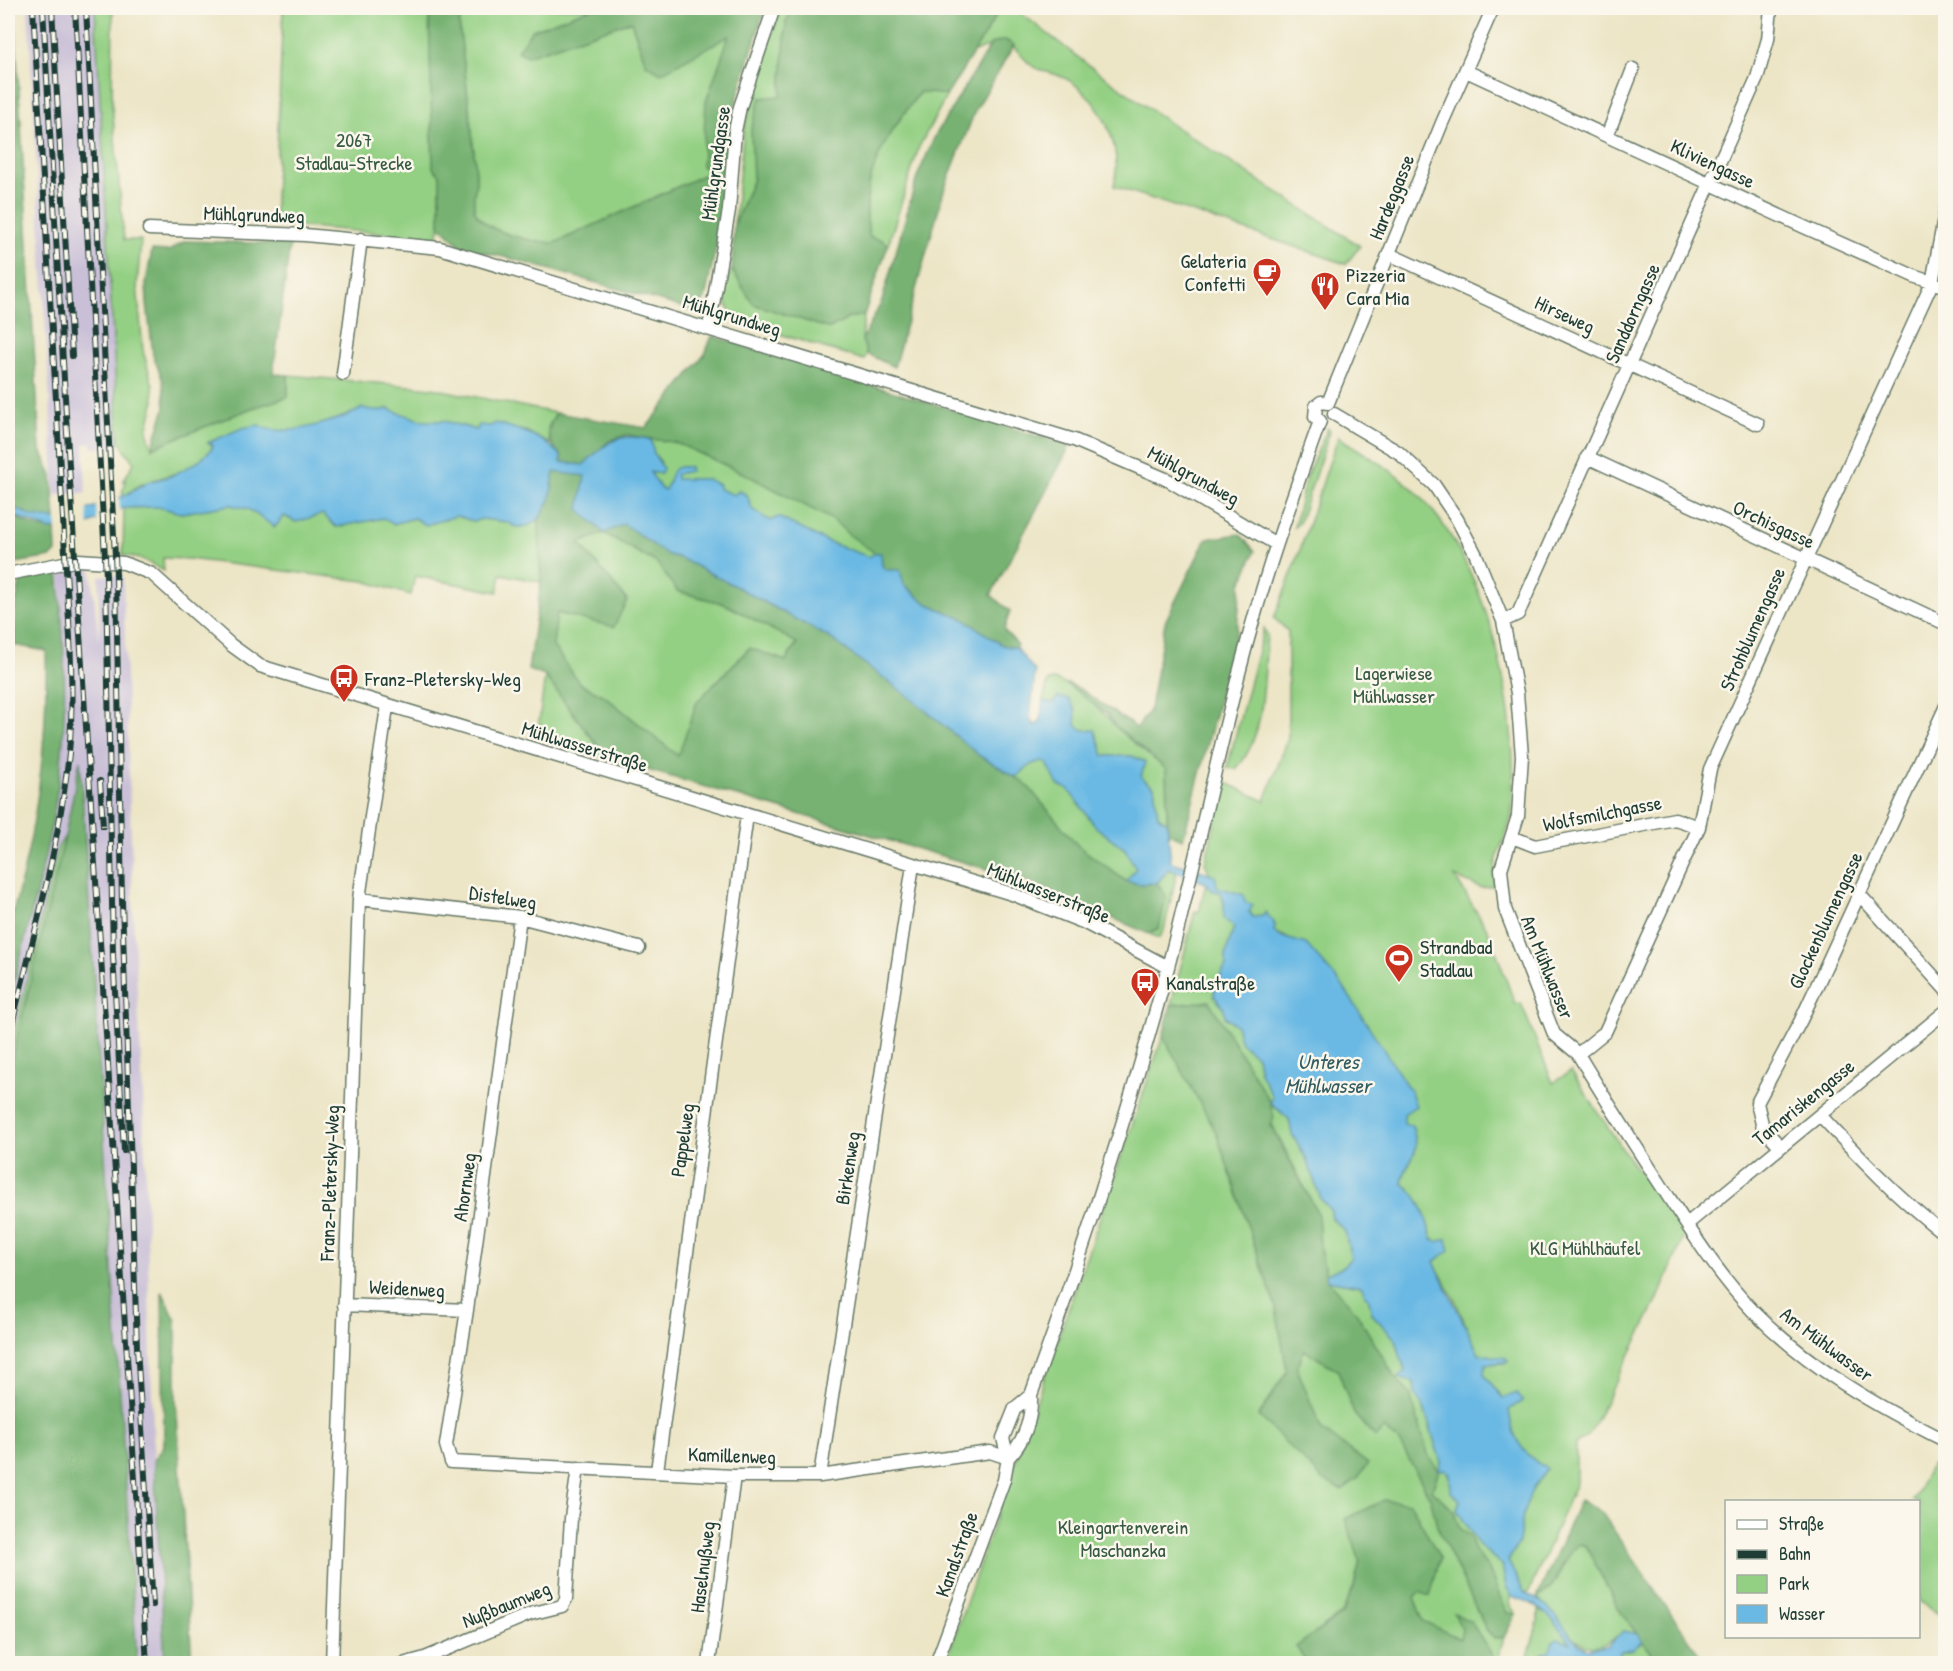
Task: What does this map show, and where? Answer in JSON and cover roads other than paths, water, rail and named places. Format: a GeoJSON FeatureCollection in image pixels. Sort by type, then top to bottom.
{"type":"FeatureCollection","features":[{"type":"Feature","properties":{"kind":"street","name":"Mühlgrundgasse"},"geometry":{"type":"LineString","coordinates":[[709,328],[729,210],[735,130],[774,8]]}},
{"type":"Feature","properties":{"kind":"street","name":"Hardeggasse"},"geometry":{"type":"LineString","coordinates":[[1331,409],[1389,254],[1442,123],[1493,8]]}},
{"type":"Feature","properties":{"kind":"street","name":"Sanddorngasse"},"geometry":{"type":"LineString","coordinates":[[1503,621],[1518,614],[1711,184],[1764,58],[1771,8]]}},
{"type":"Feature","properties":{"kind":"street"},"geometry":{"type":"LineString","coordinates":[[1607,136],[1632,69]]}},
{"type":"Feature","properties":{"kind":"street","name":"Kliviengasse"},"geometry":{"type":"LineString","coordinates":[[1466,71],[1711,184],[1932,283],[1946,287]]}},
{"type":"Feature","properties":{"kind":"street","name":"Strohblumengasse"},"geometry":{"type":"LineString","coordinates":[[1578,1054],[1605,1032],[1699,827],[1710,769],[1932,283],[1946,208]]}},
{"type":"Feature","properties":{"kind":"street","name":"Mühlgrundweg"},"geometry":{"type":"LineString","coordinates":[[149,229],[361,240],[440,248],[1087,444],[1168,480],[1276,544]]}},
{"type":"Feature","properties":{"kind":"street"},"geometry":{"type":"LineString","coordinates":[[343,374],[361,240]]}},
{"type":"Feature","properties":{"kind":"street","name":"Hirseweg"},"geometry":{"type":"LineString","coordinates":[[1389,254],[1758,424]]}},
{"type":"Feature","properties":{"kind":"street"},"geometry":{"type":"LineString","coordinates":[[1276,544],[1320,421],[1327,422],[1331,409]]}},
{"type":"Feature","properties":{"kind":"street","name":"Am Mühlwasser"},"geometry":{"type":"LineString","coordinates":[[1331,409],[1398,452],[1434,485],[1457,519],[1476,555],[1503,621],[1516,693],[1522,756],[1521,796],[1512,837],[1501,869],[1504,909],[1554,1034],[1578,1054],[1687,1224],[1752,1310],[1796,1349],[1881,1409],[1946,1441]]}},
{"type":"Feature","properties":{"kind":"street","name":"Orchisgasse"},"geometry":{"type":"LineString","coordinates":[[1587,457],[1946,624]]}},
{"type":"Feature","properties":{"kind":"street","name":"Kanalstraße"},"geometry":{"type":"LineString","coordinates":[[1008,1458],[1021,1443],[1032,1412],[1031,1395],[1093,1224],[1121,1134],[1168,967],[1248,640],[1276,544]]}},
{"type":"Feature","properties":{"kind":"street","name":"Mühlwasserstraße"},"geometry":{"type":"LineString","coordinates":[[8,574],[79,560],[124,563],[152,574],[231,645],[260,666],[387,707],[1012,894],[1066,915],[1168,967]]}},
{"type":"Feature","properties":{"kind":"street","name":"Glockenblumengasse"},"geometry":{"type":"LineString","coordinates":[[1780,1146],[1763,1128],[1757,1103],[1785,1045],[1801,1020],[1946,706]]}},
{"type":"Feature","properties":{"kind":"street","name":"Franz-Pletersky-Weg"},"geometry":{"type":"LineString","coordinates":[[332,1664],[359,899],[387,707]]}},
{"type":"Feature","properties":{"kind":"street","name":"Pappelweg"},"geometry":{"type":"LineString","coordinates":[[657,1471],[747,815]]}},
{"type":"Feature","properties":{"kind":"street","name":"Wolfsmilchgasse"},"geometry":{"type":"LineString","coordinates":[[1512,837],[1535,846],[1675,819],[1699,827]]}},
{"type":"Feature","properties":{"kind":"street","name":"Birkenweg"},"geometry":{"type":"LineString","coordinates":[[820,1476],[913,865]]}},
{"type":"Feature","properties":{"kind":"street"},"geometry":{"type":"LineString","coordinates":[[1858,894],[1946,990]]}},
{"type":"Feature","properties":{"kind":"street","name":"Distelweg"},"geometry":{"type":"LineString","coordinates":[[359,899],[520,917],[639,948]]}},
{"type":"Feature","properties":{"kind":"street","name":"Ahornweg"},"geometry":{"type":"LineString","coordinates":[[451,1462],[446,1445],[467,1310],[520,917]]}},
{"type":"Feature","properties":{"kind":"street","name":"Tamariskengasse"},"geometry":{"type":"LineString","coordinates":[[1687,1224],[1946,1011]]}},
{"type":"Feature","properties":{"kind":"street"},"geometry":{"type":"LineString","coordinates":[[1820,1115],[1865,1164],[1917,1214],[1946,1235]]}},
{"type":"Feature","properties":{"kind":"street","name":"Weidenweg"},"geometry":{"type":"LineString","coordinates":[[344,1305],[467,1310]]}},
{"type":"Feature","properties":{"kind":"street","name":"Kanalstraße"},"geometry":{"type":"LineString","coordinates":[[936,1664],[1004,1480],[1008,1458],[1003,1438],[1015,1408],[1031,1395]]}},
{"type":"Feature","properties":{"kind":"street","name":"Kamillenweg"},"geometry":{"type":"LineString","coordinates":[[451,1462],[734,1476],[820,1476],[990,1452],[1008,1458]]}},
{"type":"Feature","properties":{"kind":"street","name":"Nußbaumweg"},"geometry":{"type":"LineString","coordinates":[[403,1664],[425,1658],[530,1614],[562,1606],[566,1599],[571,1518],[578,1468]]}},
{"type":"Feature","properties":{"kind":"street","name":"Haselnußweg"},"geometry":{"type":"LineString","coordinates":[[710,1664],[734,1476]]}},
{"type":"Feature","properties":{"kind":"water","name":"Unteres Mühlwasser"},"geometry":{"type":"Polygon","coordinates":[[[363,408],[376,411],[388,409],[423,421],[444,421],[477,430],[479,425],[490,426],[496,423],[523,431],[547,443],[561,456],[561,462],[583,465],[606,445],[621,438],[651,440],[654,454],[663,468],[661,474],[650,472],[661,489],[665,490],[674,469],[690,467],[690,471],[676,474],[676,479],[707,479],[719,485],[719,489],[734,495],[739,491],[747,495],[752,509],[770,521],[778,517],[828,542],[869,557],[875,553],[881,553],[882,566],[887,570],[900,570],[904,585],[926,603],[965,620],[1002,645],[1016,648],[1035,671],[1030,719],[1034,725],[1040,723],[1043,701],[1053,703],[1058,697],[1069,699],[1075,710],[1076,725],[1083,730],[1095,730],[1104,756],[1132,756],[1145,762],[1141,777],[1154,787],[1158,816],[1167,822],[1171,862],[1212,874],[1216,878],[1217,887],[1244,895],[1245,902],[1253,905],[1249,912],[1253,917],[1263,916],[1266,912],[1275,925],[1274,932],[1279,936],[1306,944],[1342,985],[1411,1092],[1416,1106],[1404,1114],[1404,1124],[1412,1126],[1416,1146],[1402,1183],[1409,1188],[1418,1201],[1432,1239],[1437,1242],[1447,1239],[1450,1250],[1434,1262],[1479,1354],[1506,1358],[1508,1362],[1485,1364],[1484,1375],[1503,1398],[1517,1393],[1522,1401],[1509,1410],[1516,1437],[1525,1451],[1547,1469],[1532,1490],[1523,1514],[1519,1542],[1508,1561],[1524,1592],[1547,1606],[1579,1645],[1588,1649],[1607,1646],[1624,1631],[1637,1634],[1642,1642],[1633,1649],[1621,1651],[1615,1663],[1537,1663],[1540,1655],[1550,1650],[1553,1642],[1558,1639],[1571,1643],[1553,1620],[1539,1608],[1522,1599],[1512,1597],[1506,1586],[1502,1565],[1479,1545],[1457,1510],[1460,1500],[1451,1492],[1450,1475],[1446,1470],[1439,1470],[1441,1462],[1424,1408],[1415,1394],[1414,1382],[1398,1378],[1405,1371],[1396,1340],[1372,1314],[1369,1300],[1361,1286],[1327,1280],[1326,1273],[1340,1269],[1351,1258],[1345,1231],[1332,1218],[1331,1211],[1321,1199],[1306,1158],[1292,1134],[1289,1119],[1270,1102],[1273,1098],[1260,1072],[1257,1056],[1241,1043],[1236,1025],[1225,1017],[1224,1009],[1214,996],[1215,985],[1226,966],[1226,953],[1234,927],[1224,919],[1224,901],[1220,892],[1213,891],[1206,883],[1169,869],[1157,883],[1141,884],[1126,881],[1136,869],[1125,849],[1096,827],[1068,789],[1058,785],[1047,763],[1042,761],[1032,764],[1016,777],[980,756],[912,699],[830,638],[737,587],[680,558],[666,554],[624,524],[604,533],[579,509],[585,476],[554,472],[550,500],[539,519],[528,526],[516,527],[507,522],[482,519],[474,521],[456,516],[426,525],[414,518],[393,524],[383,518],[336,527],[323,514],[296,522],[284,516],[275,527],[248,509],[231,505],[181,513],[159,507],[124,508],[89,524],[50,530],[8,513],[8,505],[32,516],[60,520],[124,496],[148,482],[171,476],[196,463],[211,450],[213,445],[208,443],[242,428],[259,425],[281,430],[311,427],[341,418],[363,408]]]}},
{"type":"Feature","properties":{"kind":"railway"},"geometry":{"type":"LineString","coordinates":[[8,1041],[56,838],[69,754],[72,688],[33,8]]}},
{"type":"Feature","properties":{"kind":"railway"},"geometry":{"type":"LineString","coordinates":[[43,8],[68,450],[147,1664]]}},
{"type":"Feature","properties":{"kind":"railway"},"geometry":{"type":"LineString","coordinates":[[52,8],[72,356]]}},
{"type":"Feature","properties":{"kind":"railway"},"geometry":{"type":"LineString","coordinates":[[75,8],[106,576],[113,956],[124,1151]]}},
{"type":"Feature","properties":{"kind":"railway"},"geometry":{"type":"LineString","coordinates":[[86,8],[116,575],[122,902],[137,1347],[153,1605]]}},
{"type":"Feature","properties":{"kind":"railway"},"geometry":{"type":"LineString","coordinates":[[100,781],[103,826]]}},
{"type":"Feature","properties":{"kind":"place","name":"Gelateria Confetti"},"geometry":{"type":"Point","coordinates":[1267,298]}},
{"type":"Feature","properties":{"kind":"place","name":"Pizzeria Cara Mia"},"geometry":{"type":"Point","coordinates":[1325,312]}},
{"type":"Feature","properties":{"kind":"place","name":"Franz-Pletersky-Weg"},"geometry":{"type":"Point","coordinates":[344,704]}},
{"type":"Feature","properties":{"kind":"place","name":"Strandbad Stadlau"},"geometry":{"type":"Point","coordinates":[1399,984]}},
{"type":"Feature","properties":{"kind":"place","name":"Kanalstraße"},"geometry":{"type":"Point","coordinates":[1145,1008]}},
{"type":"Feature","properties":{"kind":"park label","name":"2067 Stadlau-Strecke"},"geometry":{"type":"Point","coordinates":[354,150]}},
{"type":"Feature","properties":{"kind":"park label","name":"Lagerwiese Mühlwasser"},"geometry":{"type":"Point","coordinates":[1394,684]}},
{"type":"Feature","properties":{"kind":"park label","name":"KLG Mühlhäufel"},"geometry":{"type":"Point","coordinates":[1585,1247]}},
{"type":"Feature","properties":{"kind":"park label","name":"Kleingartenverein Maschanzka"},"geometry":{"type":"Point","coordinates":[1123,1538]}}]}
